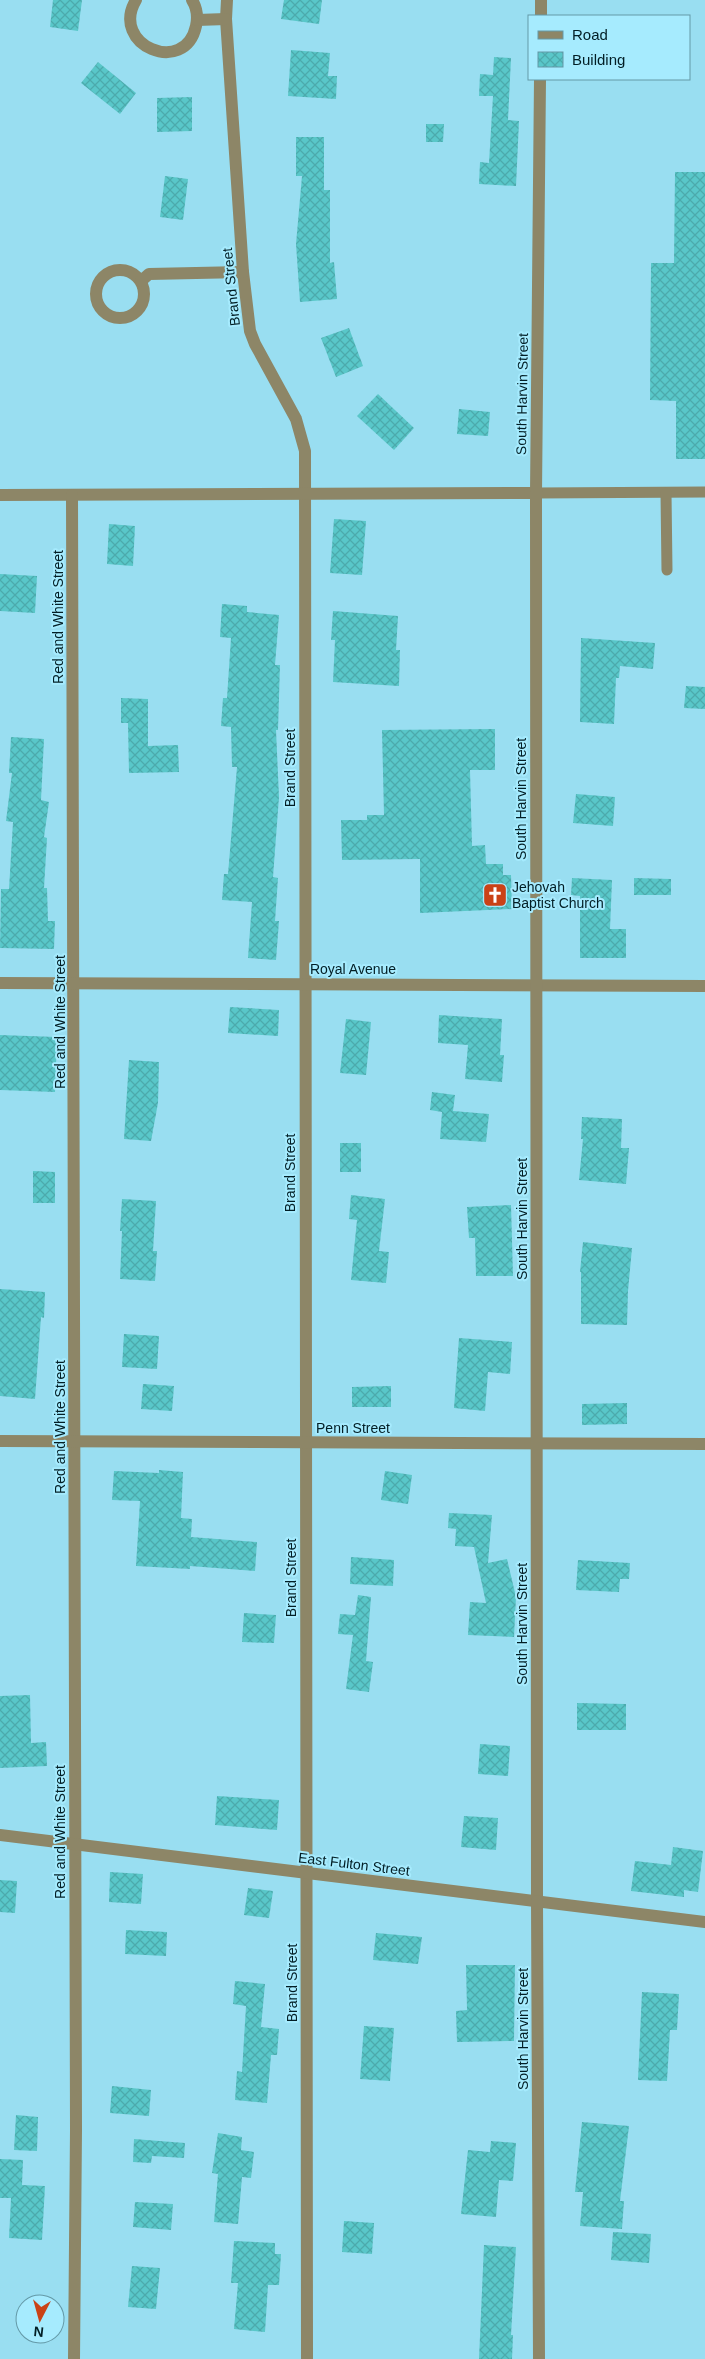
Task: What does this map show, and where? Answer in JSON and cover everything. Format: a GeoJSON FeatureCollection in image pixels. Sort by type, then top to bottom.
{"type":"FeatureCollection","features":[{"type":"Feature","properties":{"kind":"street"},"geometry":{"type":"LineString","coordinates":[[136,0],[131,13],[131,26],[141,42],[156,52],[170,52],[183,47],[191,39],[198,20],[197,10],[192,0]]}},
{"type":"Feature","properties":{"kind":"street","name":"Brand Street"},"geometry":{"type":"LineString","coordinates":[[227,0],[226,19],[243,272],[250,332],[296,420],[305,451],[306,2359]]}},
{"type":"Feature","properties":{"kind":"street"},"geometry":{"type":"LineString","coordinates":[[541,0],[541,15]]}},
{"type":"Feature","properties":{"kind":"street"},"geometry":{"type":"LineString","coordinates":[[198,20],[226,19]]}},
{"type":"Feature","properties":{"kind":"street","name":"South Harvin Street"},"geometry":{"type":"LineString","coordinates":[[539,2359],[536,493],[540,80]]}},
{"type":"Feature","properties":{"kind":"street"},"geometry":{"type":"LineString","coordinates":[[141,281],[149,274],[243,272]]}},
{"type":"Feature","properties":{"kind":"street"},"geometry":{"type":"LineString","coordinates":[[0,495],[536,493]]}},
{"type":"Feature","properties":{"kind":"street","name":"Red and White Street"},"geometry":{"type":"LineString","coordinates":[[72,495],[75,983],[74,2359]]}},
{"type":"Feature","properties":{"kind":"street","name":"Royal Avenue"},"geometry":{"type":"LineString","coordinates":[[0,983],[705,986]]}},
{"type":"Feature","properties":{"kind":"street","name":"Penn Street"},"geometry":{"type":"LineString","coordinates":[[0,1441],[705,1444]]}},
{"type":"Feature","properties":{"kind":"street","name":"East Fulton Street"},"geometry":{"type":"LineString","coordinates":[[0,1836],[705,1922]]}},
{"type":"Feature","properties":{"kind":"lane"},"geometry":{"type":"LineString","coordinates":[[666,492],[667,570]]}},
{"type":"Feature","properties":{"kind":"lane"},"geometry":{"type":"LineString","coordinates":[[536,493],[705,492]]}},
{"type":"Feature","properties":{"kind":"building"},"geometry":{"type":"Polygon","coordinates":[[[53,0],[82,0],[78,31],[50,27],[53,0]]]}},
{"type":"Feature","properties":{"kind":"building"},"geometry":{"type":"Polygon","coordinates":[[[284,0],[322,0],[319,24],[281,19],[284,0]]]}},
{"type":"Feature","properties":{"kind":"building"},"geometry":{"type":"Polygon","coordinates":[[[291,50],[330,53],[328,76],[337,76],[336,99],[288,96],[291,50]]]}},
{"type":"Feature","properties":{"kind":"building"},"geometry":{"type":"Polygon","coordinates":[[[494,57],[511,58],[508,120],[519,121],[516,186],[479,184],[480,162],[489,163],[493,96],[479,96],[480,74],[493,75],[494,57]]]}},
{"type":"Feature","properties":{"kind":"building"},"geometry":{"type":"Polygon","coordinates":[[[98,62],[136,93],[120,114],[81,83],[98,62]]]}},
{"type":"Feature","properties":{"kind":"building"},"geometry":{"type":"Polygon","coordinates":[[[192,97],[192,131],[157,132],[157,98],[192,97]]]}},
{"type":"Feature","properties":{"kind":"building"},"geometry":{"type":"Polygon","coordinates":[[[426,124],[444,124],[443,142],[426,142],[426,124]]]}},
{"type":"Feature","properties":{"kind":"building"},"geometry":{"type":"Polygon","coordinates":[[[296,137],[324,137],[324,190],[330,190],[330,263],[334,262],[337,299],[300,302],[296,244],[302,176],[296,176],[296,137]]]}},
{"type":"Feature","properties":{"kind":"building"},"geometry":{"type":"Polygon","coordinates":[[[675,172],[705,172],[705,459],[676,459],[676,401],[650,400],[651,263],[674,263],[675,172]]]}},
{"type":"Feature","properties":{"kind":"building"},"geometry":{"type":"Polygon","coordinates":[[[165,176],[188,179],[183,220],[160,217],[165,176]]]}},
{"type":"Feature","properties":{"kind":"building"},"geometry":{"type":"Polygon","coordinates":[[[349,328],[363,366],[336,377],[321,338],[349,328]]]}},
{"type":"Feature","properties":{"kind":"building"},"geometry":{"type":"Polygon","coordinates":[[[378,394],[414,428],[394,450],[357,416],[378,394]]]}},
{"type":"Feature","properties":{"kind":"building"},"geometry":{"type":"Polygon","coordinates":[[[459,409],[490,412],[488,436],[457,434],[459,409]]]}},
{"type":"Feature","properties":{"kind":"building"},"geometry":{"type":"Polygon","coordinates":[[[334,519],[366,521],[362,575],[330,573],[334,519]]]}},
{"type":"Feature","properties":{"kind":"building"},"geometry":{"type":"Polygon","coordinates":[[[109,524],[135,526],[133,566],[107,564],[109,524]]]}},
{"type":"Feature","properties":{"kind":"building"},"geometry":{"type":"Polygon","coordinates":[[[0,574],[37,576],[35,613],[0,611],[0,574]]]}},
{"type":"Feature","properties":{"kind":"building"},"geometry":{"type":"Polygon","coordinates":[[[222,604],[247,606],[247,612],[279,615],[275,665],[280,665],[278,730],[276,730],[279,797],[273,877],[278,878],[275,921],[279,921],[276,960],[248,958],[252,902],[222,900],[224,874],[228,874],[237,767],[232,767],[231,727],[221,726],[223,698],[227,698],[231,638],[220,637],[222,604]]]}},
{"type":"Feature","properties":{"kind":"building"},"geometry":{"type":"Polygon","coordinates":[[[333,611],[398,616],[396,650],[400,650],[399,686],[333,682],[335,640],[331,640],[333,611]]]}},
{"type":"Feature","properties":{"kind":"building"},"geometry":{"type":"Polygon","coordinates":[[[581,638],[655,643],[653,669],[620,666],[619,678],[616,678],[614,724],[580,722],[581,638]]]}},
{"type":"Feature","properties":{"kind":"building"},"geometry":{"type":"Polygon","coordinates":[[[686,686],[705,687],[705,709],[684,708],[686,686]]]}},
{"type":"Feature","properties":{"kind":"building"},"geometry":{"type":"Polygon","coordinates":[[[121,698],[148,699],[148,746],[178,745],[179,772],[129,773],[128,723],[121,723],[121,698]]]}},
{"type":"Feature","properties":{"kind":"building"},"geometry":{"type":"Polygon","coordinates":[[[495,729],[495,770],[470,770],[472,846],[485,845],[486,864],[503,864],[503,875],[511,875],[512,909],[420,913],[420,859],[342,860],[341,820],[367,820],[367,815],[384,815],[382,730],[495,729]]]}},
{"type":"Feature","properties":{"kind":"building"},"geometry":{"type":"Polygon","coordinates":[[[11,737],[44,739],[41,800],[49,802],[44,837],[47,838],[44,888],[47,888],[48,921],[55,921],[54,949],[0,948],[1,889],[9,889],[13,822],[6,821],[12,773],[9,773],[11,737]]]}},
{"type":"Feature","properties":{"kind":"building"},"geometry":{"type":"Polygon","coordinates":[[[576,794],[615,797],[613,826],[573,823],[576,794]]]}},
{"type":"Feature","properties":{"kind":"building"},"geometry":{"type":"Polygon","coordinates":[[[572,878],[612,880],[610,929],[626,929],[626,958],[580,958],[580,896],[571,895],[572,878]]]}},
{"type":"Feature","properties":{"kind":"building"},"geometry":{"type":"Polygon","coordinates":[[[634,878],[671,879],[671,895],[634,895],[634,878]]]}},
{"type":"Feature","properties":{"kind":"building"},"geometry":{"type":"Polygon","coordinates":[[[230,1007],[279,1010],[278,1036],[228,1033],[230,1007]]]}},
{"type":"Feature","properties":{"kind":"building"},"geometry":{"type":"Polygon","coordinates":[[[439,1015],[502,1019],[500,1055],[504,1055],[502,1082],[465,1079],[468,1045],[438,1043],[439,1015]]]}},
{"type":"Feature","properties":{"kind":"building"},"geometry":{"type":"Polygon","coordinates":[[[346,1019],[371,1022],[366,1075],[340,1073],[346,1019]]]}},
{"type":"Feature","properties":{"kind":"building"},"geometry":{"type":"Polygon","coordinates":[[[0,1035],[57,1037],[55,1092],[0,1090],[0,1035]]]}},
{"type":"Feature","properties":{"kind":"building"},"geometry":{"type":"Polygon","coordinates":[[[129,1060],[159,1062],[158,1103],[151,1141],[124,1139],[129,1060]]]}},
{"type":"Feature","properties":{"kind":"building"},"geometry":{"type":"Polygon","coordinates":[[[432,1092],[455,1095],[453,1111],[489,1114],[486,1142],[440,1139],[442,1112],[430,1110],[432,1092]]]}},
{"type":"Feature","properties":{"kind":"building"},"geometry":{"type":"Polygon","coordinates":[[[582,1117],[622,1119],[621,1148],[629,1148],[626,1184],[579,1180],[583,1139],[581,1139],[582,1117]]]}},
{"type":"Feature","properties":{"kind":"building"},"geometry":{"type":"Polygon","coordinates":[[[340,1143],[361,1143],[361,1172],[340,1172],[340,1143]]]}},
{"type":"Feature","properties":{"kind":"building"},"geometry":{"type":"Polygon","coordinates":[[[33,1171],[55,1172],[55,1203],[33,1203],[33,1171]]]}},
{"type":"Feature","properties":{"kind":"building"},"geometry":{"type":"Polygon","coordinates":[[[351,1195],[385,1199],[379,1251],[389,1252],[386,1283],[351,1280],[357,1220],[349,1219],[351,1195]]]}},
{"type":"Feature","properties":{"kind":"building"},"geometry":{"type":"Polygon","coordinates":[[[122,1199],[156,1201],[153,1251],[157,1251],[155,1281],[120,1279],[122,1199]]]}},
{"type":"Feature","properties":{"kind":"building"},"geometry":{"type":"Polygon","coordinates":[[[511,1205],[513,1276],[476,1276],[475,1238],[469,1238],[467,1207],[511,1205]]]}},
{"type":"Feature","properties":{"kind":"building"},"geometry":{"type":"Polygon","coordinates":[[[583,1242],[632,1248],[627,1325],[581,1324],[580,1272],[583,1242]]]}},
{"type":"Feature","properties":{"kind":"building"},"geometry":{"type":"Polygon","coordinates":[[[0,1289],[45,1292],[44,1318],[41,1317],[35,1399],[0,1396],[0,1289]]]}},
{"type":"Feature","properties":{"kind":"building"},"geometry":{"type":"Polygon","coordinates":[[[124,1334],[159,1336],[157,1369],[122,1367],[124,1334]]]}},
{"type":"Feature","properties":{"kind":"building"},"geometry":{"type":"Polygon","coordinates":[[[459,1338],[512,1342],[510,1374],[488,1372],[485,1411],[454,1408],[459,1338]]]}},
{"type":"Feature","properties":{"kind":"building"},"geometry":{"type":"Polygon","coordinates":[[[143,1384],[174,1386],[172,1411],[141,1409],[143,1384]]]}},
{"type":"Feature","properties":{"kind":"building"},"geometry":{"type":"Polygon","coordinates":[[[391,1386],[391,1407],[352,1407],[352,1387],[391,1386]]]}},
{"type":"Feature","properties":{"kind":"building"},"geometry":{"type":"Polygon","coordinates":[[[627,1403],[627,1424],[582,1425],[582,1404],[627,1403]]]}},
{"type":"Feature","properties":{"kind":"building"},"geometry":{"type":"Polygon","coordinates":[[[159,1470],[183,1472],[181,1518],[192,1519],[191,1537],[257,1542],[255,1571],[190,1566],[190,1569],[136,1566],[140,1501],[112,1500],[114,1471],[159,1473],[159,1470]]]}},
{"type":"Feature","properties":{"kind":"building"},"geometry":{"type":"Polygon","coordinates":[[[385,1471],[412,1475],[408,1504],[381,1500],[385,1471]]]}},
{"type":"Feature","properties":{"kind":"building"},"geometry":{"type":"Polygon","coordinates":[[[449,1513],[492,1515],[488,1563],[507,1559],[516,1597],[514,1637],[468,1635],[470,1602],[486,1603],[474,1547],[455,1546],[456,1529],[448,1528],[449,1513]]]}},
{"type":"Feature","properties":{"kind":"building"},"geometry":{"type":"Polygon","coordinates":[[[351,1557],[394,1560],[393,1586],[350,1584],[351,1557]]]}},
{"type":"Feature","properties":{"kind":"building"},"geometry":{"type":"Polygon","coordinates":[[[578,1560],[630,1563],[629,1579],[620,1579],[619,1592],[576,1590],[578,1560]]]}},
{"type":"Feature","properties":{"kind":"building"},"geometry":{"type":"Polygon","coordinates":[[[358,1595],[371,1597],[366,1661],[373,1662],[369,1692],[346,1689],[353,1635],[338,1634],[340,1614],[355,1615],[358,1595]]]}},
{"type":"Feature","properties":{"kind":"building"},"geometry":{"type":"Polygon","coordinates":[[[244,1613],[276,1615],[274,1643],[242,1642],[244,1613]]]}},
{"type":"Feature","properties":{"kind":"building"},"geometry":{"type":"Polygon","coordinates":[[[30,1695],[31,1743],[46,1742],[47,1766],[0,1768],[0,1696],[30,1695]]]}},
{"type":"Feature","properties":{"kind":"building"},"geometry":{"type":"Polygon","coordinates":[[[577,1703],[626,1704],[626,1730],[577,1730],[577,1703]]]}},
{"type":"Feature","properties":{"kind":"building"},"geometry":{"type":"Polygon","coordinates":[[[480,1744],[510,1746],[508,1776],[478,1774],[480,1744]]]}},
{"type":"Feature","properties":{"kind":"building"},"geometry":{"type":"Polygon","coordinates":[[[217,1796],[279,1800],[277,1830],[215,1825],[217,1796]]]}},
{"type":"Feature","properties":{"kind":"building"},"geometry":{"type":"Polygon","coordinates":[[[464,1816],[498,1818],[496,1850],[461,1847],[464,1816]]]}},
{"type":"Feature","properties":{"kind":"building"},"geometry":{"type":"Polygon","coordinates":[[[673,1847],[703,1851],[698,1892],[684,1890],[684,1897],[631,1891],[635,1861],[671,1865],[673,1847]]]}},
{"type":"Feature","properties":{"kind":"building"},"geometry":{"type":"Polygon","coordinates":[[[110,1872],[143,1874],[141,1904],[109,1902],[110,1872]]]}},
{"type":"Feature","properties":{"kind":"building"},"geometry":{"type":"Polygon","coordinates":[[[0,1880],[17,1881],[15,1913],[0,1912],[0,1880]]]}},
{"type":"Feature","properties":{"kind":"building"},"geometry":{"type":"Polygon","coordinates":[[[248,1888],[273,1891],[269,1918],[244,1915],[248,1888]]]}},
{"type":"Feature","properties":{"kind":"building"},"geometry":{"type":"Polygon","coordinates":[[[126,1930],[167,1932],[166,1956],[125,1954],[126,1930]]]}},
{"type":"Feature","properties":{"kind":"building"},"geometry":{"type":"Polygon","coordinates":[[[376,1933],[422,1937],[418,1964],[373,1960],[376,1933]]]}},
{"type":"Feature","properties":{"kind":"building"},"geometry":{"type":"Polygon","coordinates":[[[466,1965],[515,1965],[514,2041],[457,2042],[456,2011],[467,2010],[466,1965]]]}},
{"type":"Feature","properties":{"kind":"building"},"geometry":{"type":"Polygon","coordinates":[[[235,1981],[265,1984],[261,2027],[279,2029],[277,2055],[271,2055],[267,2103],[235,2100],[237,2071],[242,2072],[246,2006],[233,2004],[235,1981]]]}},
{"type":"Feature","properties":{"kind":"building"},"geometry":{"type":"Polygon","coordinates":[[[642,1992],[679,1994],[677,2030],[670,2030],[667,2081],[638,2080],[642,1992]]]}},
{"type":"Feature","properties":{"kind":"building"},"geometry":{"type":"Polygon","coordinates":[[[364,2026],[394,2028],[390,2081],[360,2079],[364,2026]]]}},
{"type":"Feature","properties":{"kind":"building"},"geometry":{"type":"Polygon","coordinates":[[[112,2086],[151,2090],[149,2116],[110,2113],[112,2086]]]}},
{"type":"Feature","properties":{"kind":"building"},"geometry":{"type":"Polygon","coordinates":[[[16,2115],[38,2117],[37,2151],[14,2150],[16,2115]]]}},
{"type":"Feature","properties":{"kind":"building"},"geometry":{"type":"Polygon","coordinates":[[[582,2122],[629,2126],[620,2201],[624,2201],[622,2229],[580,2226],[583,2192],[575,2192],[582,2122]]]}},
{"type":"Feature","properties":{"kind":"building"},"geometry":{"type":"Polygon","coordinates":[[[218,2133],[242,2137],[241,2150],[254,2152],[251,2178],[242,2177],[238,2224],[214,2222],[218,2174],[212,2173],[218,2133]]]}},
{"type":"Feature","properties":{"kind":"building"},"geometry":{"type":"Polygon","coordinates":[[[134,2139],[185,2143],[184,2158],[152,2156],[151,2163],[133,2162],[134,2139]]]}},
{"type":"Feature","properties":{"kind":"building"},"geometry":{"type":"Polygon","coordinates":[[[491,2141],[516,2143],[513,2181],[499,2180],[496,2217],[461,2214],[468,2150],[490,2152],[491,2141]]]}},
{"type":"Feature","properties":{"kind":"building"},"geometry":{"type":"Polygon","coordinates":[[[0,2159],[23,2160],[22,2185],[45,2186],[42,2240],[9,2238],[11,2198],[0,2198],[0,2159]]]}},
{"type":"Feature","properties":{"kind":"building"},"geometry":{"type":"Polygon","coordinates":[[[135,2202],[173,2204],[171,2230],[133,2227],[135,2202]]]}},
{"type":"Feature","properties":{"kind":"building"},"geometry":{"type":"Polygon","coordinates":[[[344,2221],[374,2223],[372,2254],[342,2252],[344,2221]]]}},
{"type":"Feature","properties":{"kind":"building"},"geometry":{"type":"Polygon","coordinates":[[[613,2232],[651,2234],[649,2263],[611,2260],[613,2232]]]}},
{"type":"Feature","properties":{"kind":"building"},"geometry":{"type":"Polygon","coordinates":[[[234,2241],[275,2243],[275,2254],[281,2254],[279,2285],[268,2285],[265,2332],[234,2329],[238,2283],[231,2283],[234,2241]]]}},
{"type":"Feature","properties":{"kind":"building"},"geometry":{"type":"Polygon","coordinates":[[[484,2245],[516,2247],[511,2335],[513,2335],[512,2359],[479,2359],[484,2245]]]}},
{"type":"Feature","properties":{"kind":"building"},"geometry":{"type":"Polygon","coordinates":[[[132,2266],[160,2268],[156,2309],[128,2307],[132,2266]]]}},
{"type":"Feature","properties":{"kind":"place","name":"Jehovah Baptist Church"},"geometry":{"type":"Point","coordinates":[495,895]}}]}
